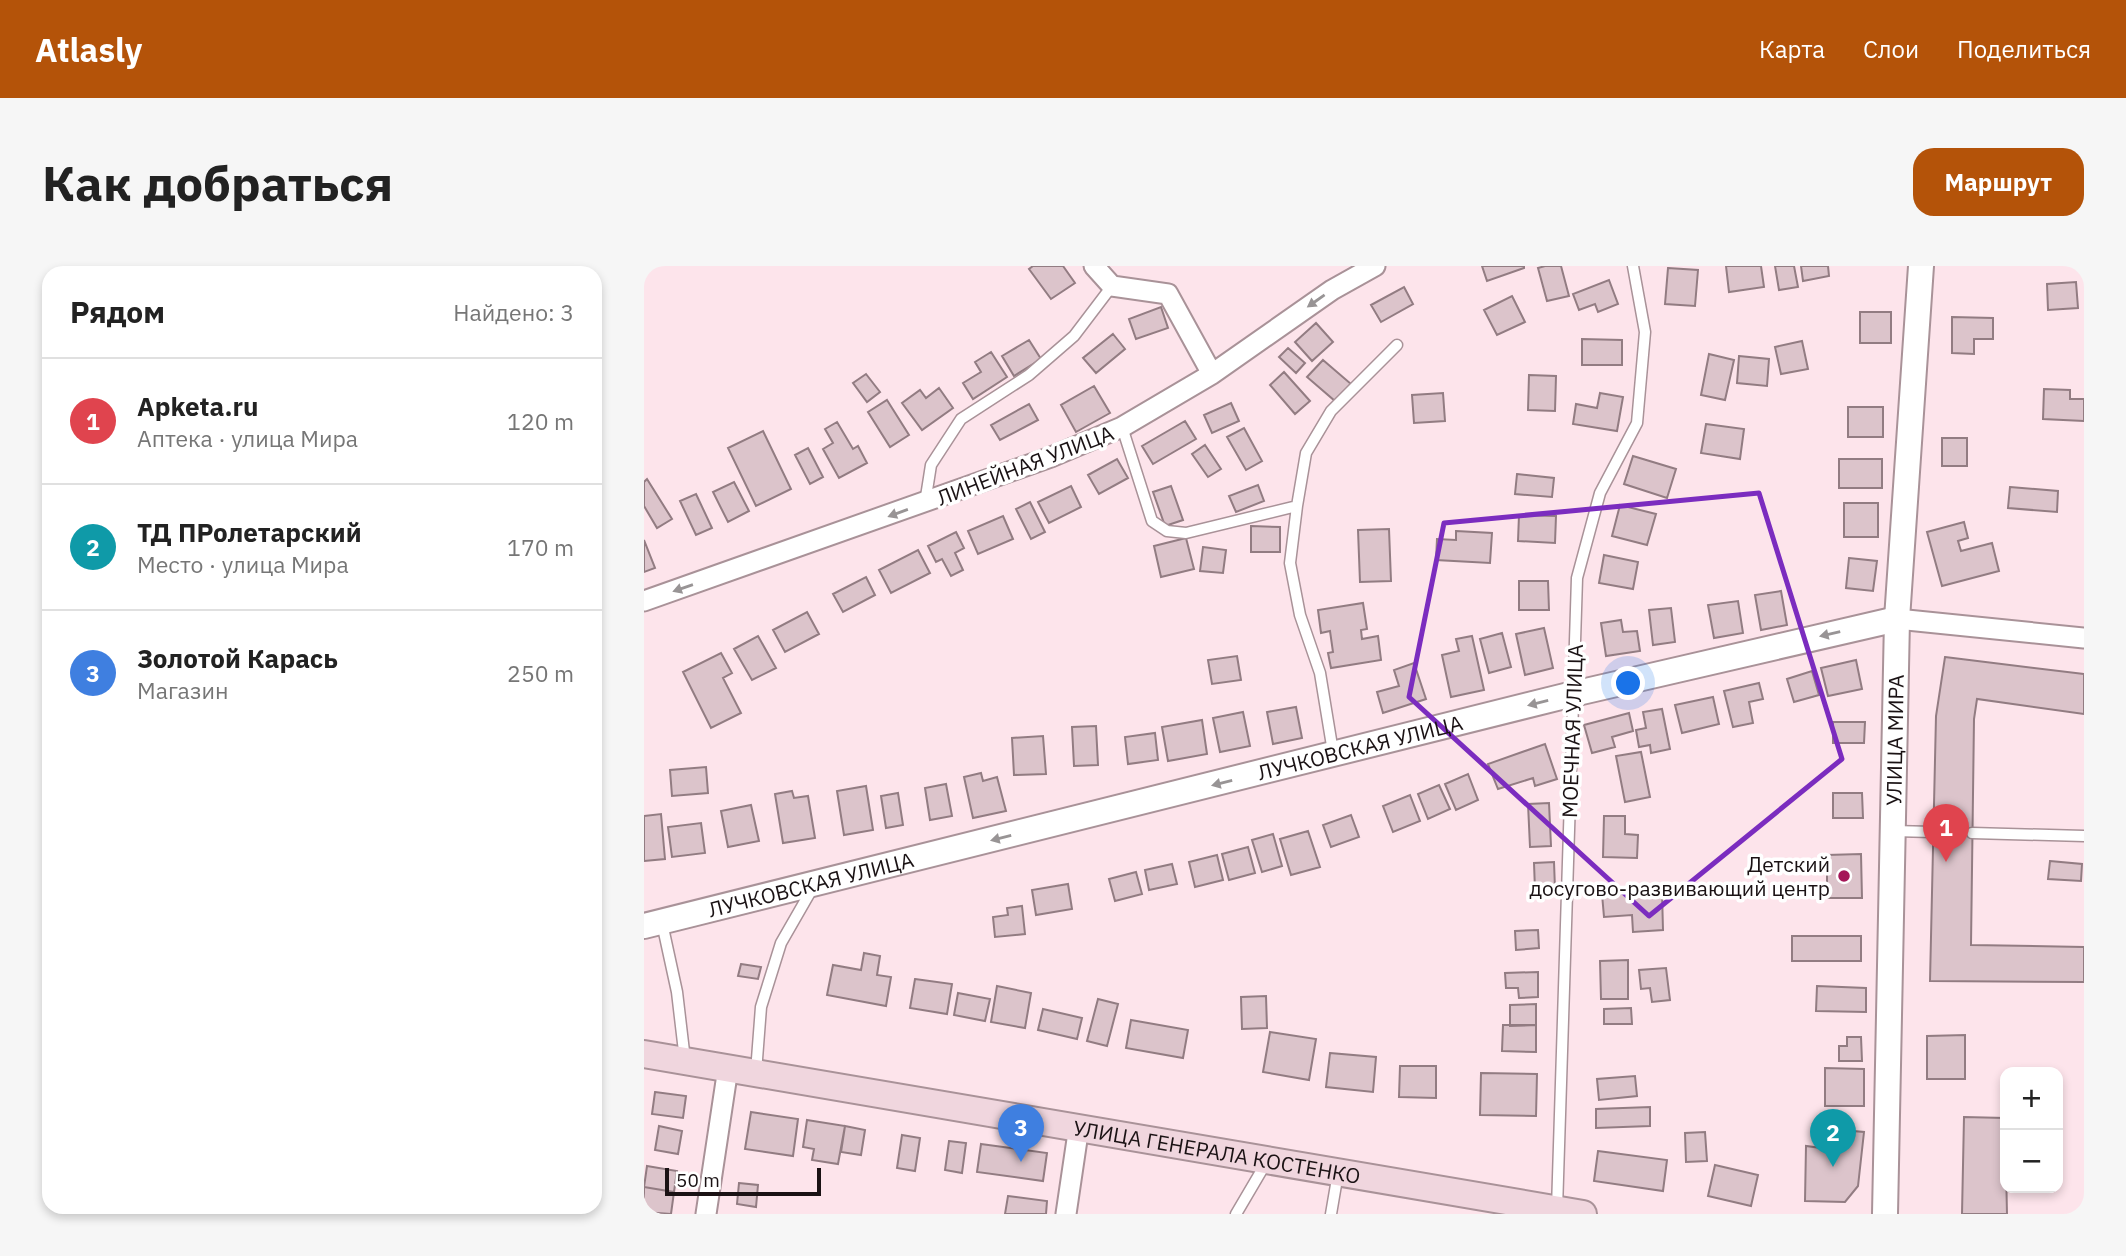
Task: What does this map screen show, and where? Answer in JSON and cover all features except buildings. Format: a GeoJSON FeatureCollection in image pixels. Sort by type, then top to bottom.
{"type":"FeatureCollection","features":[{"type":"Feature","properties":{"kind":"main road","name":"УЛИЦА ГЕНЕРАЛА КОСТЕНКО"},"geometry":{"type":"LineString","coordinates":[[644,1054],[1583,1214]]}},
{"type":"Feature","properties":{"kind":"street"},"geometry":{"type":"LineString","coordinates":[[1094,266],[1112,286],[1168,294],[1212,374]]}},
{"type":"Feature","properties":{"kind":"street","name":"ЛИНЕЙНАЯ УЛИЦА"},"geometry":{"type":"LineString","coordinates":[[644,601],[925,503],[1051,457],[1122,427],[1212,374],[1332,290],[1375,266]]}},
{"type":"Feature","properties":{"kind":"street","name":"УЛИЦА МИРА"},"geometry":{"type":"LineString","coordinates":[[1885,1214],[1897,619],[1921,266]]}},
{"type":"Feature","properties":{"kind":"street","name":"ЛУЧКОВСКАЯ УЛИЦА"},"geometry":{"type":"LineString","coordinates":[[653,924],[1334,756],[1573,694],[1897,619],[2084,638]]}},
{"type":"Feature","properties":{"kind":"street"},"geometry":{"type":"LineString","coordinates":[[706,1214],[728,1068]]}},
{"type":"Feature","properties":{"kind":"street"},"geometry":{"type":"LineString","coordinates":[[1066,1214],[1079,1126]]}},
{"type":"Feature","properties":{"kind":"lane","name":"МОЕЧНАЯ УЛИЦА"},"geometry":{"type":"LineString","coordinates":[[1557,1210],[1577,578],[1600,493],[1637,423],[1645,332],[1633,266]]}},
{"type":"Feature","properties":{"kind":"lane"},"geometry":{"type":"LineString","coordinates":[[925,503],[931,465],[961,419],[1029,375],[1074,336],[1112,286]]}},
{"type":"Feature","properties":{"kind":"lane"},"geometry":{"type":"LineString","coordinates":[[1334,756],[1320,673],[1300,615],[1290,563],[1297,506],[1306,453],[1331,411],[1397,345]]}},
{"type":"Feature","properties":{"kind":"lane"},"geometry":{"type":"LineString","coordinates":[[1122,427],[1153,520],[1167,531],[1186,533],[1297,506]]}},
{"type":"Feature","properties":{"kind":"lane"},"geometry":{"type":"LineString","coordinates":[[1892,831],[1933,832]]}},
{"type":"Feature","properties":{"kind":"lane"},"geometry":{"type":"LineString","coordinates":[[1972,833],[2084,836]]}},
{"type":"Feature","properties":{"kind":"lane"},"geometry":{"type":"LineString","coordinates":[[756,1073],[761,1007],[781,943],[814,885]]}},
{"type":"Feature","properties":{"kind":"lane"},"geometry":{"type":"LineString","coordinates":[[653,924],[677,992],[685,1061]]}},
{"type":"Feature","properties":{"kind":"lane"},"geometry":{"type":"LineString","coordinates":[[1236,1214],[1268,1159]]}},
{"type":"Feature","properties":{"kind":"lane"},"geometry":{"type":"LineString","coordinates":[[1331,1214],[1339,1171]]}},
{"type":"Feature","properties":{"kind":"highlighted area"},"geometry":{"type":"Polygon","coordinates":[[[1759,493],[1842,759],[1649,916],[1409,697],[1444,523],[1759,493]]]}},
{"type":"Feature","properties":{"kind":"place","name":"Apketa.ru"},"geometry":{"type":"Point","coordinates":[1946,862]}},
{"type":"Feature","properties":{"kind":"place","name":"Детский досугово-развивающий центр"},"geometry":{"type":"Point","coordinates":[1844,876]}},
{"type":"Feature","properties":{"kind":"place","name":"Золотой Карась"},"geometry":{"type":"Point","coordinates":[1021,1162]}},
{"type":"Feature","properties":{"kind":"place","name":"ТД ПРолетарский"},"geometry":{"type":"Point","coordinates":[1833,1167]}}]}
